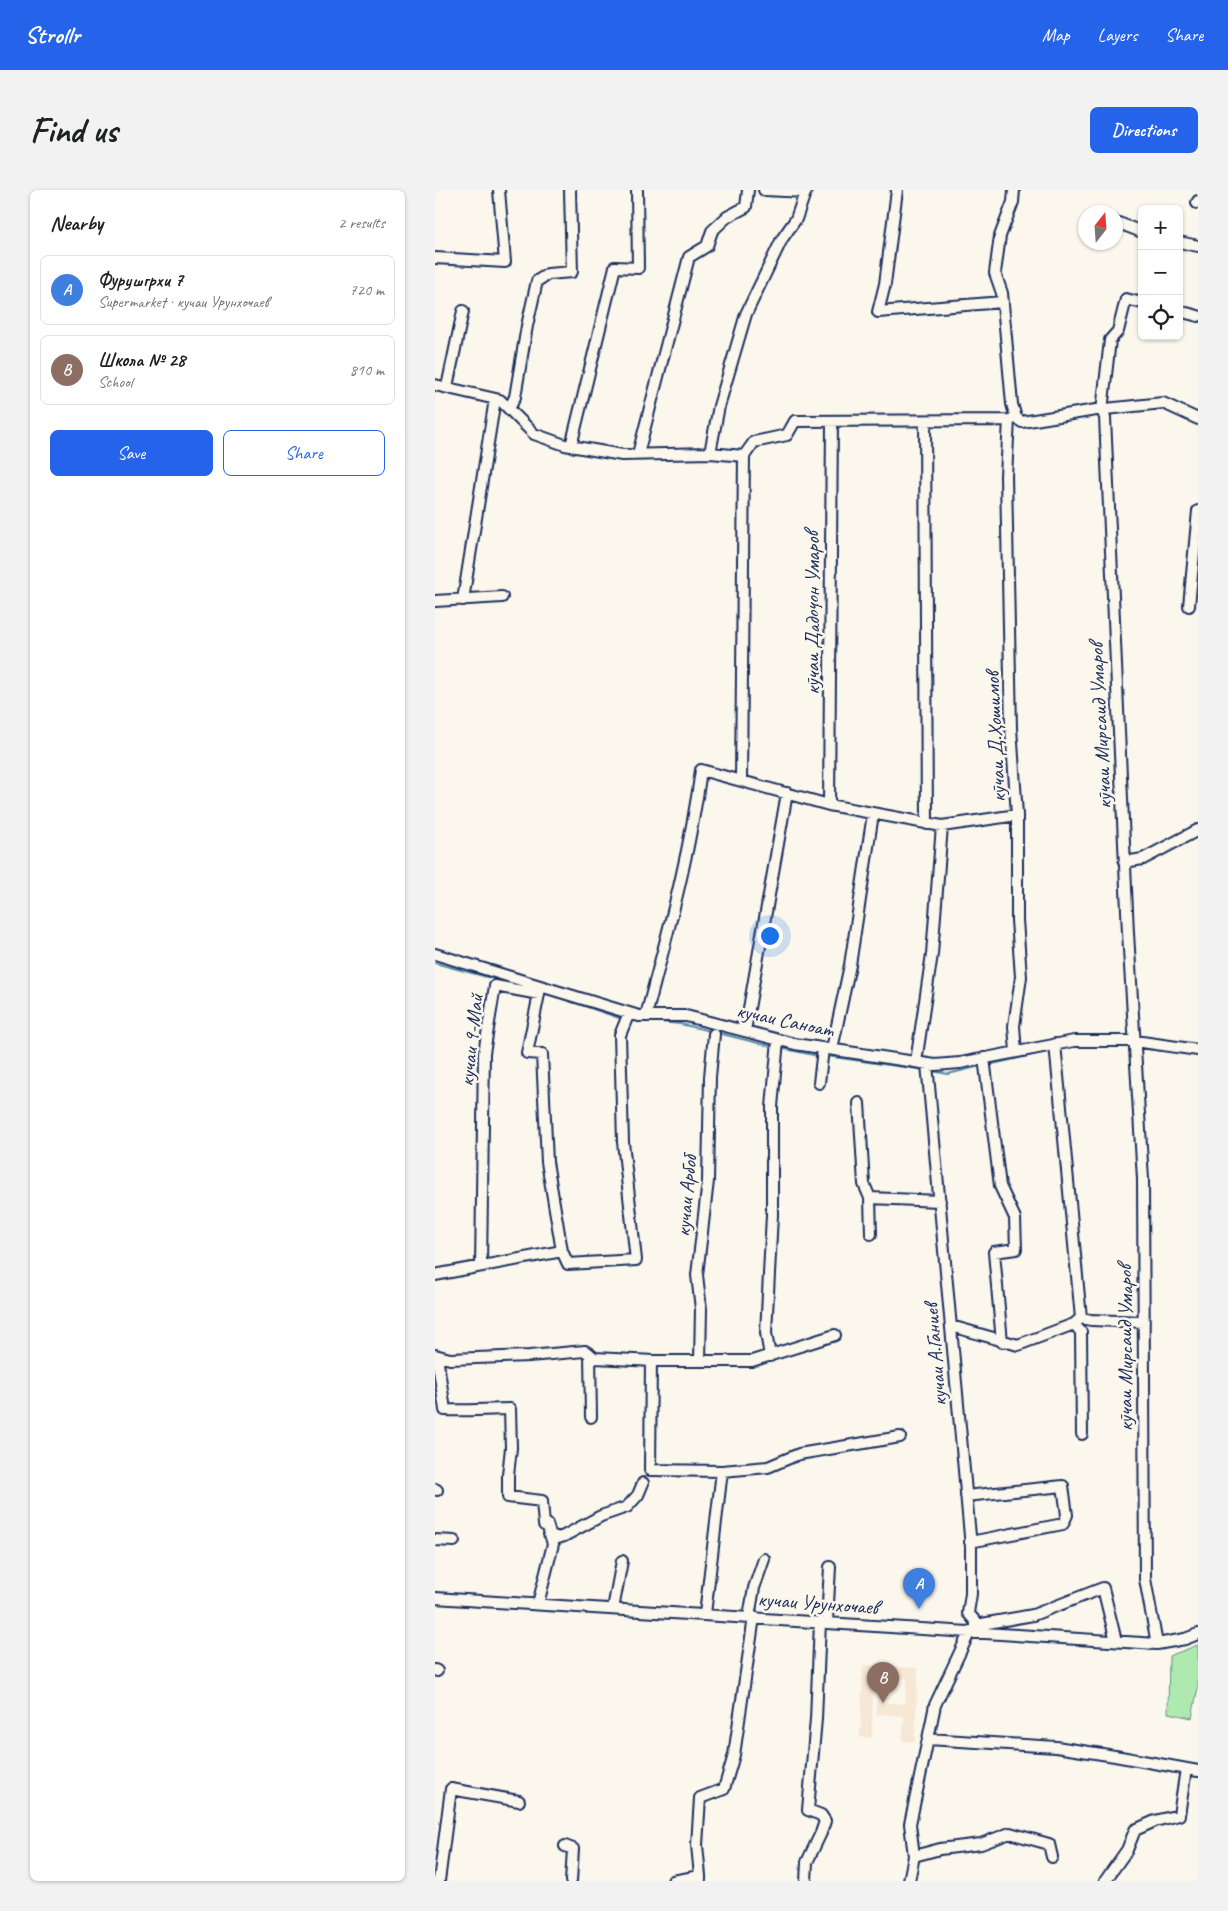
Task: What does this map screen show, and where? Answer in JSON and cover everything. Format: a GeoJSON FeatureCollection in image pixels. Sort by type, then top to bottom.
{"type":"FeatureCollection","features":[{"type":"Feature","properties":{"kind":"street"},"geometry":{"type":"LineString","coordinates":[[435,258],[505,262],[499,190]]}},
{"type":"Feature","properties":{"kind":"street"},"geometry":{"type":"LineString","coordinates":[[509,409],[515,397],[537,281],[548,274],[572,272],[570,190]]}},
{"type":"Feature","properties":{"kind":"street"},"geometry":{"type":"LineString","coordinates":[[571,446],[615,267],[637,268],[637,190]]}},
{"type":"Feature","properties":{"kind":"street"},"geometry":{"type":"LineString","coordinates":[[638,454],[689,257],[707,246],[712,231],[727,216],[746,207],[748,190]]}},
{"type":"Feature","properties":{"kind":"street"},"geometry":{"type":"LineString","coordinates":[[710,453],[719,406],[746,314],[783,240],[796,219],[806,191],[764,190]]}},
{"type":"Feature","properties":{"kind":"street"},"geometry":{"type":"LineString","coordinates":[[897,190],[885,284],[878,312],[1003,302]]}},
{"type":"Feature","properties":{"kind":"street","name":"кӯчаи Д.Ҳошимов"},"geometry":{"type":"LineString","coordinates":[[1014,190],[1013,202],[1000,236],[995,273],[1002,293],[1012,404],[1006,476],[1011,728],[1017,815],[1017,920],[1021,977],[1014,1026],[1016,1052]]}},
{"type":"Feature","properties":{"kind":"street"},"geometry":{"type":"LineString","coordinates":[[1123,224],[1138,230]]}},
{"type":"Feature","properties":{"kind":"street"},"geometry":{"type":"LineString","coordinates":[[1183,243],[1198,246]]}},
{"type":"Feature","properties":{"kind":"street","name":"кӯчаи Мирсаид Умаров"},"geometry":{"type":"LineString","coordinates":[[1138,301],[1126,299],[1119,331],[1110,340],[1102,411],[1105,417],[1125,862],[1143,1179],[1145,1579],[1157,1644]]}},
{"type":"Feature","properties":{"kind":"street"},"geometry":{"type":"LineString","coordinates":[[447,387],[463,311]]}},
{"type":"Feature","properties":{"kind":"street"},"geometry":{"type":"LineString","coordinates":[[1183,312],[1198,316]]}},
{"type":"Feature","properties":{"kind":"street"},"geometry":{"type":"LineString","coordinates":[[435,385],[500,400],[534,434],[571,446],[622,455],[710,453],[744,456]]}},
{"type":"Feature","properties":{"kind":"street"},"geometry":{"type":"LineString","coordinates":[[463,600],[495,399]]}},
{"type":"Feature","properties":{"kind":"street"},"geometry":{"type":"LineString","coordinates":[[741,781],[744,456],[754,442],[787,435],[795,422],[1012,419],[1022,422],[1096,410],[1102,411],[1163,403],[1198,419]]}},
{"type":"Feature","properties":{"kind":"street"},"geometry":{"type":"LineString","coordinates":[[925,421],[927,824]]}},
{"type":"Feature","properties":{"kind":"street","name":"кӯчаи Дадоҷон Умаров"},"geometry":{"type":"LineString","coordinates":[[829,805],[832,422]]}},
{"type":"Feature","properties":{"kind":"street"},"geometry":{"type":"LineString","coordinates":[[1189,606],[1198,511]]}},
{"type":"Feature","properties":{"kind":"street"},"geometry":{"type":"LineString","coordinates":[[435,601],[502,597]]}},
{"type":"Feature","properties":{"kind":"street"},"geometry":{"type":"LineString","coordinates":[[646,1016],[675,904],[697,804],[701,770],[829,805],[927,824],[942,826],[1017,815]]}},
{"type":"Feature","properties":{"kind":"street"},"geometry":{"type":"LineString","coordinates":[[745,1031],[787,793]]}},
{"type":"Feature","properties":{"kind":"street"},"geometry":{"type":"LineString","coordinates":[[819,1083],[825,1053],[849,965],[873,814]]}},
{"type":"Feature","properties":{"kind":"street"},"geometry":{"type":"LineString","coordinates":[[916,1062],[932,954],[942,826]]}},
{"type":"Feature","properties":{"kind":"street"},"geometry":{"type":"LineString","coordinates":[[1125,862],[1143,859],[1198,830]]}},
{"type":"Feature","properties":{"kind":"street","name":"кучаи Саноат"},"geometry":{"type":"LineString","coordinates":[[435,954],[627,1017],[686,1016],[745,1031],[778,1045],[825,1053],[916,1062],[928,1068],[935,1065],[984,1063],[1016,1052],[1055,1048],[1073,1041],[1198,1050]]}},
{"type":"Feature","properties":{"kind":"street","name":"кучаи 9-Май"},"geometry":{"type":"LineString","coordinates":[[481,1266],[484,1054],[495,986],[539,994],[527,1054],[542,1054],[547,1162],[562,1251]]}},
{"type":"Feature","properties":{"kind":"street"},"geometry":{"type":"LineString","coordinates":[[435,1275],[562,1251],[568,1264],[636,1260],[623,1142],[620,1034],[627,1017]]}},
{"type":"Feature","properties":{"kind":"street","name":"кучаи Арбоб"},"geometry":{"type":"LineString","coordinates":[[700,1361],[701,1309],[697,1275],[708,1181],[710,1077],[714,1034]]}},
{"type":"Feature","properties":{"kind":"street"},"geometry":{"type":"LineString","coordinates":[[770,1356],[765,1333],[773,1215],[772,1107],[778,1045]]}},
{"type":"Feature","properties":{"kind":"street"},"geometry":{"type":"LineString","coordinates":[[1055,1048],[1077,1321],[1081,1332],[1082,1434]]}},
{"type":"Feature","properties":{"kind":"street"},"geometry":{"type":"LineString","coordinates":[[984,1063],[1000,1186],[1015,1218],[1016,1249],[995,1252],[1002,1342]]}},
{"type":"Feature","properties":{"kind":"street","name":"кучаи А.Ганиев"},"geometry":{"type":"LineString","coordinates":[[928,1068],[970,1542],[971,1594],[969,1613],[976,1622],[974,1629]]}},
{"type":"Feature","properties":{"kind":"street"},"geometry":{"type":"LineString","coordinates":[[859,1103],[864,1184],[870,1198],[871,1234]]}},
{"type":"Feature","properties":{"kind":"street"},"geometry":{"type":"LineString","coordinates":[[870,1198],[939,1201]]}},
{"type":"Feature","properties":{"kind":"street"},"geometry":{"type":"LineString","coordinates":[[951,1326],[1018,1345],[1077,1321],[1143,1322]]}},
{"type":"Feature","properties":{"kind":"street"},"geometry":{"type":"LineString","coordinates":[[538,1604],[553,1544],[547,1524],[544,1525],[542,1501],[508,1497],[511,1409],[479,1409],[473,1412],[445,1410],[436,1355],[450,1359],[519,1357],[585,1351],[595,1358],[651,1361],[752,1361],[835,1335]]}},
{"type":"Feature","properties":{"kind":"street"},"geometry":{"type":"LineString","coordinates":[[590,1354],[591,1417]]}},
{"type":"Feature","properties":{"kind":"street"},"geometry":{"type":"LineString","coordinates":[[651,1361],[650,1470],[722,1471],[768,1467],[799,1454],[901,1437]]}},
{"type":"Feature","properties":{"kind":"street"},"geometry":{"type":"LineString","coordinates":[[705,1614],[722,1471]]}},
{"type":"Feature","properties":{"kind":"street"},"geometry":{"type":"LineString","coordinates":[[549,1534],[558,1538],[564,1536],[601,1516],[627,1507],[638,1496],[643,1483]]}},
{"type":"Feature","properties":{"kind":"street"},"geometry":{"type":"LineString","coordinates":[[966,1496],[1063,1486],[1067,1516],[1063,1524],[970,1542]]}},
{"type":"Feature","properties":{"kind":"street"},"geometry":{"type":"LineString","coordinates":[[435,1540],[455,1541]]}},
{"type":"Feature","properties":{"kind":"street"},"geometry":{"type":"LineString","coordinates":[[673,1881],[700,1878],[697,1845],[700,1798],[724,1789],[734,1755],[754,1588],[764,1559]]}},
{"type":"Feature","properties":{"kind":"street"},"geometry":{"type":"LineString","coordinates":[[613,1609],[622,1562]]}},
{"type":"Feature","properties":{"kind":"street"},"geometry":{"type":"LineString","coordinates":[[806,1881],[807,1862],[825,1821],[821,1815],[808,1810],[824,1622],[831,1567]]}},
{"type":"Feature","properties":{"kind":"street"},"geometry":{"type":"LineString","coordinates":[[909,1881],[914,1856],[910,1824],[935,1705],[974,1629],[1033,1615],[1103,1588],[1116,1641]]}},
{"type":"Feature","properties":{"kind":"street","name":"кучаи Урунхочаев"},"geometry":{"type":"LineString","coordinates":[[435,1598],[824,1622],[974,1629],[1157,1644],[1185,1639],[1198,1634]]}},
{"type":"Feature","properties":{"kind":"street"},"geometry":{"type":"LineString","coordinates":[[928,1739],[1056,1747],[1198,1771]]}},
{"type":"Feature","properties":{"kind":"street"},"geometry":{"type":"LineString","coordinates":[[1105,1881],[1127,1850],[1135,1830],[1155,1821],[1179,1815],[1186,1769]]}},
{"type":"Feature","properties":{"kind":"street"},"geometry":{"type":"LineString","coordinates":[[439,1881],[451,1789],[519,1801]]}},
{"type":"Feature","properties":{"kind":"street"},"geometry":{"type":"LineString","coordinates":[[914,1856],[940,1848],[981,1844],[1010,1833],[1049,1844],[1052,1857]]}},
{"type":"Feature","properties":{"kind":"street"},"geometry":{"type":"LineString","coordinates":[[565,1846],[573,1849],[571,1881]]}},
{"type":"Feature","properties":{"kind":"shaded area"},"geometry":{"type":"Polygon","coordinates":[[[863,1665],[918,1668],[915,1742],[902,1741],[904,1716],[876,1714],[876,1702],[905,1704],[907,1678],[873,1676],[872,1738],[860,1737],[863,1665]]]}},
{"type":"Feature","properties":{"kind":"green space"},"geometry":{"type":"Polygon","coordinates":[[[1198,1645],[1198,1687],[1192,1718],[1168,1713],[1169,1656],[1198,1645]]]}},
{"type":"Feature","properties":{"kind":"waterway"},"geometry":{"type":"LineString","coordinates":[[435,963],[520,986]]}},
{"type":"Feature","properties":{"kind":"waterway"},"geometry":{"type":"LineString","coordinates":[[544,992],[622,1019]]}},
{"type":"Feature","properties":{"kind":"waterway"},"geometry":{"type":"LineString","coordinates":[[650,1021],[680,1024],[711,1031]]}},
{"type":"Feature","properties":{"kind":"waterway"},"geometry":{"type":"LineString","coordinates":[[718,1033],[774,1047]]}},
{"type":"Feature","properties":{"kind":"waterway"},"geometry":{"type":"LineString","coordinates":[[1121,1046],[1131,1047]]}},
{"type":"Feature","properties":{"kind":"waterway"},"geometry":{"type":"LineString","coordinates":[[781,1048],[818,1056]]}},
{"type":"Feature","properties":{"kind":"waterway"},"geometry":{"type":"LineString","coordinates":[[1138,1048],[1198,1055]]}},
{"type":"Feature","properties":{"kind":"waterway"},"geometry":{"type":"LineString","coordinates":[[988,1065],[1050,1051]]}},
{"type":"Feature","properties":{"kind":"waterway"},"geometry":{"type":"LineString","coordinates":[[826,1056],[925,1070]]}},
{"type":"Feature","properties":{"kind":"waterway"},"geometry":{"type":"LineString","coordinates":[[932,1071],[948,1074],[981,1066]]}},
{"type":"Feature","properties":{"kind":"place","name":"Фурушгрхи 7"},"geometry":{"type":"Point","coordinates":[919,1609]}},
{"type":"Feature","properties":{"kind":"place","name":"Школа № 28"},"geometry":{"type":"Point","coordinates":[883,1703]}}]}
